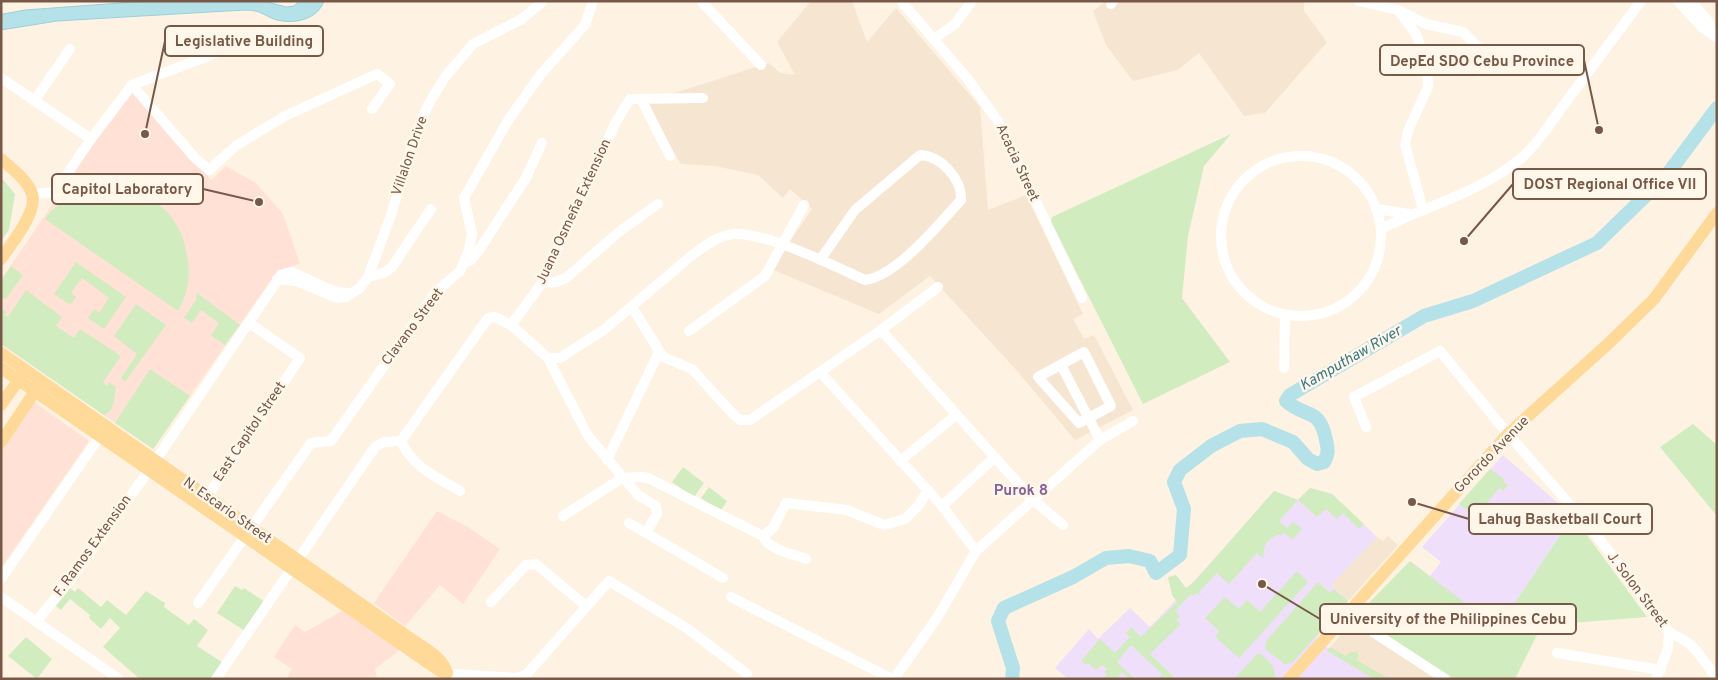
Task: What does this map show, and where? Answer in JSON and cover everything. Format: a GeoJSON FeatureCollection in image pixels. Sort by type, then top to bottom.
{"type":"FeatureCollection","features":[{"type":"Feature","properties":{"kind":"main road"},"geometry":{"type":"LineString","coordinates":[[1,159],[24,181],[33,194],[31,211],[1,259]]}},
{"type":"Feature","properties":{"kind":"main road","name":"Gorordo Avenue"},"geometry":{"type":"LineString","coordinates":[[1290,679],[1508,434],[1609,343],[1654,299],[1717,213]]}},
{"type":"Feature","properties":{"kind":"main road","name":"N. Escario Street"},"geometry":{"type":"LineString","coordinates":[[1,354],[22,375],[100,436],[152,465]]}},
{"type":"Feature","properties":{"kind":"main road","name":"N. Escario Street"},"geometry":{"type":"LineString","coordinates":[[1,368],[22,375]]}},
{"type":"Feature","properties":{"kind":"main road"},"geometry":{"type":"LineString","coordinates":[[1,406],[22,375]]}},
{"type":"Feature","properties":{"kind":"main road"},"geometry":{"type":"LineString","coordinates":[[1,442],[38,387]]}},
{"type":"Feature","properties":{"kind":"main road","name":"N. Escario Street"},"geometry":{"type":"LineString","coordinates":[[38,387],[296,565],[419,644],[445,666],[450,676]]}},
{"type":"Feature","properties":{"kind":"street","name":"Villalon Drive"},"geometry":{"type":"LineString","coordinates":[[152,465],[278,279],[296,281],[337,298],[346,297],[360,288],[368,277],[391,215],[417,129],[428,105],[446,76],[472,44],[522,19],[543,1]]}},
{"type":"Feature","properties":{"kind":"street","name":"Clavano Street"},"geometry":{"type":"LineString","coordinates":[[198,603],[247,531],[311,443],[331,440],[436,292],[460,271],[465,262],[472,234],[464,198],[509,119],[542,74],[585,25],[593,1]]}},
{"type":"Feature","properties":{"kind":"street"},"geometry":{"type":"LineString","coordinates":[[700,1],[761,65]]}},
{"type":"Feature","properties":{"kind":"street","name":"Acacia Street"},"geometry":{"type":"LineString","coordinates":[[902,1],[997,120],[1082,298]]}},
{"type":"Feature","properties":{"kind":"street"},"geometry":{"type":"LineString","coordinates":[[934,39],[955,24],[972,1]]}},
{"type":"Feature","properties":{"kind":"street"},"geometry":{"type":"LineString","coordinates":[[1359,1],[1398,10],[1426,24],[1463,32],[1473,40],[1483,57],[1483,62],[1478,72]]}},
{"type":"Feature","properties":{"kind":"street"},"geometry":{"type":"LineString","coordinates":[[1381,229],[1410,214],[1490,180],[1513,166],[1528,152],[1641,1]]}},
{"type":"Feature","properties":{"kind":"street"},"geometry":{"type":"LineString","coordinates":[[1678,1],[1702,27],[1715,36]]}},
{"type":"Feature","properties":{"kind":"street"},"geometry":{"type":"LineString","coordinates":[[1691,1],[1708,21],[1715,36]]}},
{"type":"Feature","properties":{"kind":"street"},"geometry":{"type":"LineString","coordinates":[[1398,10],[1412,27],[1428,65],[1428,86],[1408,131],[1405,144],[1423,210]]}},
{"type":"Feature","properties":{"kind":"street"},"geometry":{"type":"LineString","coordinates":[[1420,45],[1426,24]]}},
{"type":"Feature","properties":{"kind":"street"},"geometry":{"type":"LineString","coordinates":[[33,194],[55,192],[91,139],[132,85],[255,38]]}},
{"type":"Feature","properties":{"kind":"street"},"geometry":{"type":"LineString","coordinates":[[34,101],[70,49]]}},
{"type":"Feature","properties":{"kind":"street"},"geometry":{"type":"LineString","coordinates":[[132,85],[195,158],[208,170],[237,145],[285,116],[377,74],[390,84],[372,110]]}},
{"type":"Feature","properties":{"kind":"street"},"geometry":{"type":"LineString","coordinates":[[1,78],[91,139]]}},
{"type":"Feature","properties":{"kind":"street"},"geometry":{"type":"LineString","coordinates":[[670,156],[641,99],[703,98]]}},
{"type":"Feature","properties":{"kind":"street","name":"Juana Osmeña Extension"},"geometry":{"type":"LineString","coordinates":[[511,325],[542,283],[622,111],[630,99],[641,99]]}},
{"type":"Feature","properties":{"kind":"street"},"geometry":{"type":"LineString","coordinates":[[465,262],[471,260],[479,250],[526,178],[542,143]]}},
{"type":"Feature","properties":{"kind":"street"},"geometry":{"type":"LineString","coordinates":[[548,358],[560,358],[605,329],[692,256],[719,238],[738,234],[781,245],[865,280],[878,278],[920,245],[961,200],[959,182],[932,156],[920,155],[856,210],[820,260]]}},
{"type":"Feature","properties":{"kind":"street"},"geometry":{"type":"LineString","coordinates":[[1302,156],[1321,158],[1339,166],[1355,177],[1368,192],[1376,209],[1381,229],[1380,249],[1375,267],[1366,284],[1353,298],[1336,309],[1318,315],[1299,317],[1285,315],[1262,306],[1246,295],[1234,280],[1225,263],[1221,244],[1221,225],[1226,206],[1242,182],[1265,164],[1283,158],[1302,156]]}},
{"type":"Feature","properties":{"kind":"street"},"geometry":{"type":"LineString","coordinates":[[542,283],[556,282],[566,278],[620,231],[658,204]]}},
{"type":"Feature","properties":{"kind":"street"},"geometry":{"type":"LineString","coordinates":[[690,331],[765,276],[804,204]]}},
{"type":"Feature","properties":{"kind":"street"},"geometry":{"type":"LineString","coordinates":[[368,277],[384,273],[392,266],[430,209]]}},
{"type":"Feature","properties":{"kind":"street"},"geometry":{"type":"LineString","coordinates":[[1376,209],[1410,214]]}},
{"type":"Feature","properties":{"kind":"street"},"geometry":{"type":"LineString","coordinates":[[632,307],[659,352],[664,357],[698,374],[740,420],[750,420],[763,413],[881,330],[938,287]]}},
{"type":"Feature","properties":{"kind":"street"},"geometry":{"type":"LineString","coordinates":[[1284,368],[1285,315]]}},
{"type":"Feature","properties":{"kind":"street"},"geometry":{"type":"LineString","coordinates":[[401,441],[488,318],[495,317],[511,325],[548,358],[588,436],[638,496],[656,506],[656,514],[646,533]]}},
{"type":"Feature","properties":{"kind":"street","name":"East Capitol Street"},"geometry":{"type":"LineString","coordinates":[[204,501],[300,358],[249,323]]}},
{"type":"Feature","properties":{"kind":"street"},"geometry":{"type":"LineString","coordinates":[[881,330],[1032,499],[1063,525]]}},
{"type":"Feature","properties":{"kind":"street","name":"J. Solon Street"},"geometry":{"type":"LineString","coordinates":[[1366,427],[1354,397],[1440,351],[1508,434],[1595,533],[1669,632],[1696,649],[1717,678]]}},
{"type":"Feature","properties":{"kind":"street"},"geometry":{"type":"LineString","coordinates":[[607,460],[659,352]]}},
{"type":"Feature","properties":{"kind":"street"},"geometry":{"type":"LineString","coordinates":[[1084,352],[1112,406],[1079,423],[1038,377],[1061,365],[1084,352]]}},
{"type":"Feature","properties":{"kind":"street"},"geometry":{"type":"LineString","coordinates":[[1061,365],[1100,440]]}},
{"type":"Feature","properties":{"kind":"street"},"geometry":{"type":"LineString","coordinates":[[820,372],[942,506],[976,551]]}},
{"type":"Feature","properties":{"kind":"street"},"geometry":{"type":"LineString","coordinates":[[900,461],[956,415]]}},
{"type":"Feature","properties":{"kind":"street"},"geometry":{"type":"LineString","coordinates":[[732,596],[892,679],[937,618],[976,551],[1100,440],[1133,421]]}},
{"type":"Feature","properties":{"kind":"street"},"geometry":{"type":"LineString","coordinates":[[1,579],[100,436]]}},
{"type":"Feature","properties":{"kind":"street"},"geometry":{"type":"LineString","coordinates":[[401,441],[403,447],[425,471],[460,491]]}},
{"type":"Feature","properties":{"kind":"street"},"geometry":{"type":"LineString","coordinates":[[216,679],[376,447],[384,442],[401,441]]}},
{"type":"Feature","properties":{"kind":"street"},"geometry":{"type":"LineString","coordinates":[[942,506],[994,458]]}},
{"type":"Feature","properties":{"kind":"street","name":"F. Ramos Extension"},"geometry":{"type":"LineString","coordinates":[[36,622],[72,578],[152,465]]}},
{"type":"Feature","properties":{"kind":"street"},"geometry":{"type":"LineString","coordinates":[[563,516],[622,478],[648,478],[763,536],[765,541],[772,546],[806,559]]}},
{"type":"Feature","properties":{"kind":"street"},"geometry":{"type":"LineString","coordinates":[[763,536],[773,528],[786,503],[847,510],[884,525],[904,519],[919,505],[928,490]]}},
{"type":"Feature","properties":{"kind":"street"},"geometry":{"type":"LineString","coordinates":[[630,523],[723,578]]}},
{"type":"Feature","properties":{"kind":"street"},"geometry":{"type":"LineString","coordinates":[[491,602],[526,565],[531,563],[536,564],[586,606]]}},
{"type":"Feature","properties":{"kind":"street"},"geometry":{"type":"LineString","coordinates":[[450,676],[455,674],[516,678],[526,675],[606,582],[612,581],[688,629],[747,674]]}},
{"type":"Feature","properties":{"kind":"street"},"geometry":{"type":"LineString","coordinates":[[1,597],[118,679]]}},
{"type":"Feature","properties":{"kind":"street"},"geometry":{"type":"LineString","coordinates":[[1347,615],[1446,679]]}},
{"type":"Feature","properties":{"kind":"street","name":"J. Solon Street"},"geometry":{"type":"LineString","coordinates":[[1658,674],[1668,649],[1669,632]]}},
{"type":"Feature","properties":{"kind":"street"},"geometry":{"type":"LineString","coordinates":[[1557,653],[1658,674]]}},
{"type":"Feature","properties":{"kind":"shaded area"},"geometry":{"type":"Polygon","coordinates":[[[811,1],[852,1],[867,42],[896,8],[980,107],[988,210],[1026,195],[1083,314],[1073,319],[1084,339],[1094,335],[1133,410],[1075,440],[1018,372],[930,276],[879,314],[771,269],[812,209],[790,189],[783,198],[758,175],[715,166],[681,164],[643,103],[769,63],[780,73],[795,75],[777,42],[811,1]]]}},
{"type":"Feature","properties":{"kind":"shaded area"},"geometry":{"type":"Polygon","coordinates":[[[1106,1],[1304,1],[1304,11],[1327,42],[1265,113],[1244,116],[1199,53],[1178,70],[1133,81],[1106,45],[1093,11],[1106,1]]]}},
{"type":"Feature","properties":{"kind":"shaded area"},"geometry":{"type":"Polygon","coordinates":[[[132,87],[211,180],[226,166],[256,183],[283,214],[300,264],[278,270],[153,449],[1,344],[1,280],[132,87]]]}},
{"type":"Feature","properties":{"kind":"shaded area"},"geometry":{"type":"Polygon","coordinates":[[[33,401],[89,441],[1,568],[1,451],[33,401]]]}},
{"type":"Feature","properties":{"kind":"shaded area"},"geometry":{"type":"Polygon","coordinates":[[[1503,455],[1573,516],[1498,628],[1429,577],[1441,562],[1422,547],[1503,455]]]}},
{"type":"Feature","properties":{"kind":"shaded area"},"geometry":{"type":"Polygon","coordinates":[[[1310,488],[1332,494],[1377,537],[1331,585],[1348,601],[1316,638],[1333,652],[1379,679],[1068,679],[1055,668],[1089,629],[1098,639],[1130,608],[1150,627],[1209,565],[1274,491],[1298,500],[1310,488]]]}},
{"type":"Feature","properties":{"kind":"shaded area"},"geometry":{"type":"Polygon","coordinates":[[[437,511],[468,527],[500,549],[463,604],[440,585],[405,626],[374,603],[437,511]]]}},
{"type":"Feature","properties":{"kind":"shaded area"},"geometry":{"type":"Polygon","coordinates":[[[1388,536],[1398,545],[1348,601],[1331,585],[1377,537],[1383,541],[1388,536]]]}},
{"type":"Feature","properties":{"kind":"shaded area"},"geometry":{"type":"Polygon","coordinates":[[[342,611],[400,650],[375,669],[377,679],[286,679],[292,669],[274,657],[295,625],[305,632],[342,611]]]}},
{"type":"Feature","properties":{"kind":"shaded area"},"geometry":{"type":"Polygon","coordinates":[[[1355,617],[1455,679],[1379,679],[1329,649],[1355,617]]]}},
{"type":"Feature","properties":{"kind":"green space"},"geometry":{"type":"Polygon","coordinates":[[[1231,134],[1204,166],[1188,236],[1182,298],[1230,362],[1143,404],[1051,222],[1052,217],[1231,134]]]}},
{"type":"Feature","properties":{"kind":"green space"},"geometry":{"type":"Polygon","coordinates":[[[1,177],[15,194],[9,230],[1,241],[1,177]]]}},
{"type":"Feature","properties":{"kind":"green space"},"geometry":{"type":"Polygon","coordinates":[[[125,187],[151,199],[161,206],[169,214],[182,235],[189,275],[186,293],[178,311],[45,219],[61,203],[80,194],[125,187]]]}},
{"type":"Feature","properties":{"kind":"green space"},"geometry":{"type":"Polygon","coordinates":[[[76,262],[126,297],[104,329],[88,318],[94,309],[99,313],[109,298],[82,278],[71,293],[76,297],[70,305],[54,294],[76,262]]]}},
{"type":"Feature","properties":{"kind":"green space"},"geometry":{"type":"Polygon","coordinates":[[[11,266],[23,275],[6,299],[1,298],[1,280],[11,266]]]}},
{"type":"Feature","properties":{"kind":"green space"},"geometry":{"type":"Polygon","coordinates":[[[26,290],[62,317],[56,326],[74,338],[80,329],[121,356],[103,382],[107,386],[109,382],[116,387],[114,403],[108,413],[104,415],[1,344],[1,308],[7,312],[5,315],[8,317],[26,290]]]}},
{"type":"Feature","properties":{"kind":"green space"},"geometry":{"type":"Polygon","coordinates":[[[197,293],[240,325],[225,345],[211,336],[219,323],[201,310],[192,323],[184,318],[196,300],[197,293]]]}},
{"type":"Feature","properties":{"kind":"green space"},"geometry":{"type":"Polygon","coordinates":[[[136,304],[166,325],[125,382],[121,378],[137,354],[114,336],[136,304]]]}},
{"type":"Feature","properties":{"kind":"green space"},"geometry":{"type":"Polygon","coordinates":[[[150,369],[190,396],[153,449],[115,423],[150,369]]]}},
{"type":"Feature","properties":{"kind":"green space"},"geometry":{"type":"Polygon","coordinates":[[[1693,424],[1717,445],[1717,516],[1660,447],[1693,424]]]}},
{"type":"Feature","properties":{"kind":"green space"},"geometry":{"type":"Polygon","coordinates":[[[683,467],[704,483],[694,497],[672,482],[683,467]]]}},
{"type":"Feature","properties":{"kind":"green space"},"geometry":{"type":"Polygon","coordinates":[[[1490,469],[1504,479],[1503,481],[1508,485],[1503,491],[1499,488],[1475,517],[1459,504],[1490,469]]]}},
{"type":"Feature","properties":{"kind":"green space"},"geometry":{"type":"Polygon","coordinates":[[[709,487],[727,501],[720,512],[701,498],[709,487]]]}},
{"type":"Feature","properties":{"kind":"green space"},"geometry":{"type":"Polygon","coordinates":[[[1310,488],[1332,494],[1364,524],[1359,529],[1343,513],[1337,519],[1326,509],[1317,517],[1298,500],[1310,488]]]}},
{"type":"Feature","properties":{"kind":"green space"},"geometry":{"type":"Polygon","coordinates":[[[1274,491],[1298,500],[1279,521],[1287,528],[1293,522],[1302,529],[1292,540],[1286,534],[1272,538],[1264,549],[1264,559],[1257,553],[1229,584],[1217,573],[1199,592],[1202,597],[1197,593],[1193,596],[1191,594],[1175,611],[1180,616],[1176,620],[1181,624],[1150,654],[1173,676],[1171,679],[1159,679],[1162,674],[1131,645],[1117,662],[1135,679],[1130,679],[1122,672],[1117,679],[1104,679],[1107,675],[1104,672],[1107,669],[1102,665],[1096,670],[1088,663],[1086,665],[1081,661],[1100,639],[1115,653],[1130,637],[1126,633],[1131,627],[1141,637],[1177,602],[1172,595],[1168,577],[1176,575],[1186,588],[1194,582],[1274,491]]]}},
{"type":"Feature","properties":{"kind":"green space"},"geometry":{"type":"Polygon","coordinates":[[[1573,516],[1647,617],[1545,625],[1540,629],[1515,679],[1455,679],[1355,617],[1410,561],[1498,628],[1573,516]]]}},
{"type":"Feature","properties":{"kind":"green space"},"geometry":{"type":"Polygon","coordinates":[[[1297,571],[1308,582],[1239,658],[1215,637],[1219,631],[1205,618],[1225,597],[1239,609],[1247,600],[1260,612],[1297,571]]]}},
{"type":"Feature","properties":{"kind":"green space"},"geometry":{"type":"Polygon","coordinates":[[[1318,582],[1330,593],[1334,589],[1348,601],[1292,663],[1285,664],[1265,649],[1266,641],[1318,582]]]}},
{"type":"Feature","properties":{"kind":"green space"},"geometry":{"type":"Polygon","coordinates":[[[235,586],[242,590],[244,588],[265,602],[245,631],[217,613],[235,586]]]}},
{"type":"Feature","properties":{"kind":"green space"},"geometry":{"type":"Polygon","coordinates":[[[69,587],[75,592],[78,588],[101,607],[107,600],[126,615],[146,591],[165,603],[164,607],[189,625],[194,619],[208,630],[197,646],[222,662],[211,679],[140,679],[103,647],[120,628],[110,618],[101,629],[89,618],[90,615],[70,599],[61,610],[55,605],[69,587]]]}},
{"type":"Feature","properties":{"kind":"green space"},"geometry":{"type":"Polygon","coordinates":[[[26,637],[52,659],[37,679],[8,656],[26,637]]]}},
{"type":"Feature","properties":{"kind":"green space"},"geometry":{"type":"Polygon","coordinates":[[[1330,647],[1346,656],[1350,652],[1357,652],[1359,654],[1357,660],[1389,679],[1374,679],[1327,651],[1330,647]]]}},
{"type":"Feature","properties":{"kind":"green space"},"geometry":{"type":"Polygon","coordinates":[[[1258,653],[1271,663],[1275,679],[1234,679],[1258,653]]]}},
{"type":"Feature","properties":{"kind":"water"},"geometry":{"type":"Polygon","coordinates":[[[148,1],[264,1],[286,7],[294,6],[299,1],[324,1],[316,13],[298,21],[277,20],[252,10],[244,10],[57,21],[1,30],[1,15],[3,14],[25,10],[148,1]]]}},
{"type":"Feature","properties":{"kind":"waterway","name":"Kamputhaw River"},"geometry":{"type":"LineString","coordinates":[[1012,679],[1013,668],[998,621],[1004,608],[1073,577],[1106,558],[1129,556],[1150,561],[1156,573],[1180,555],[1184,509],[1174,482],[1180,470],[1211,446],[1240,431],[1262,429],[1293,442],[1308,459],[1317,464],[1324,462],[1328,449],[1320,422],[1316,417],[1286,401],[1290,395],[1424,316],[1473,301],[1597,243],[1667,175],[1717,108]]}},
{"type":"Feature","properties":{"kind":"place","name":"DepEd SDO Cebu Province"},"geometry":{"type":"Point","coordinates":[1599,130]}},
{"type":"Feature","properties":{"kind":"place","name":"Legislative Building"},"geometry":{"type":"Point","coordinates":[145,134]}},
{"type":"Feature","properties":{"kind":"place","name":"Capitol Laboratory"},"geometry":{"type":"Point","coordinates":[259,202]}},
{"type":"Feature","properties":{"kind":"place","name":"DOST Regional Office VII"},"geometry":{"type":"Point","coordinates":[1464,241]}},
{"type":"Feature","properties":{"kind":"place","name":"Lahug Basketball Court"},"geometry":{"type":"Point","coordinates":[1412,502]}},
{"type":"Feature","properties":{"kind":"place","name":"University of the Philippines Cebu"},"geometry":{"type":"Point","coordinates":[1262,584]}},
{"type":"Feature","properties":{"kind":"district","name":"Purok 8"},"geometry":{"type":"Point","coordinates":[1021,491]}}]}
